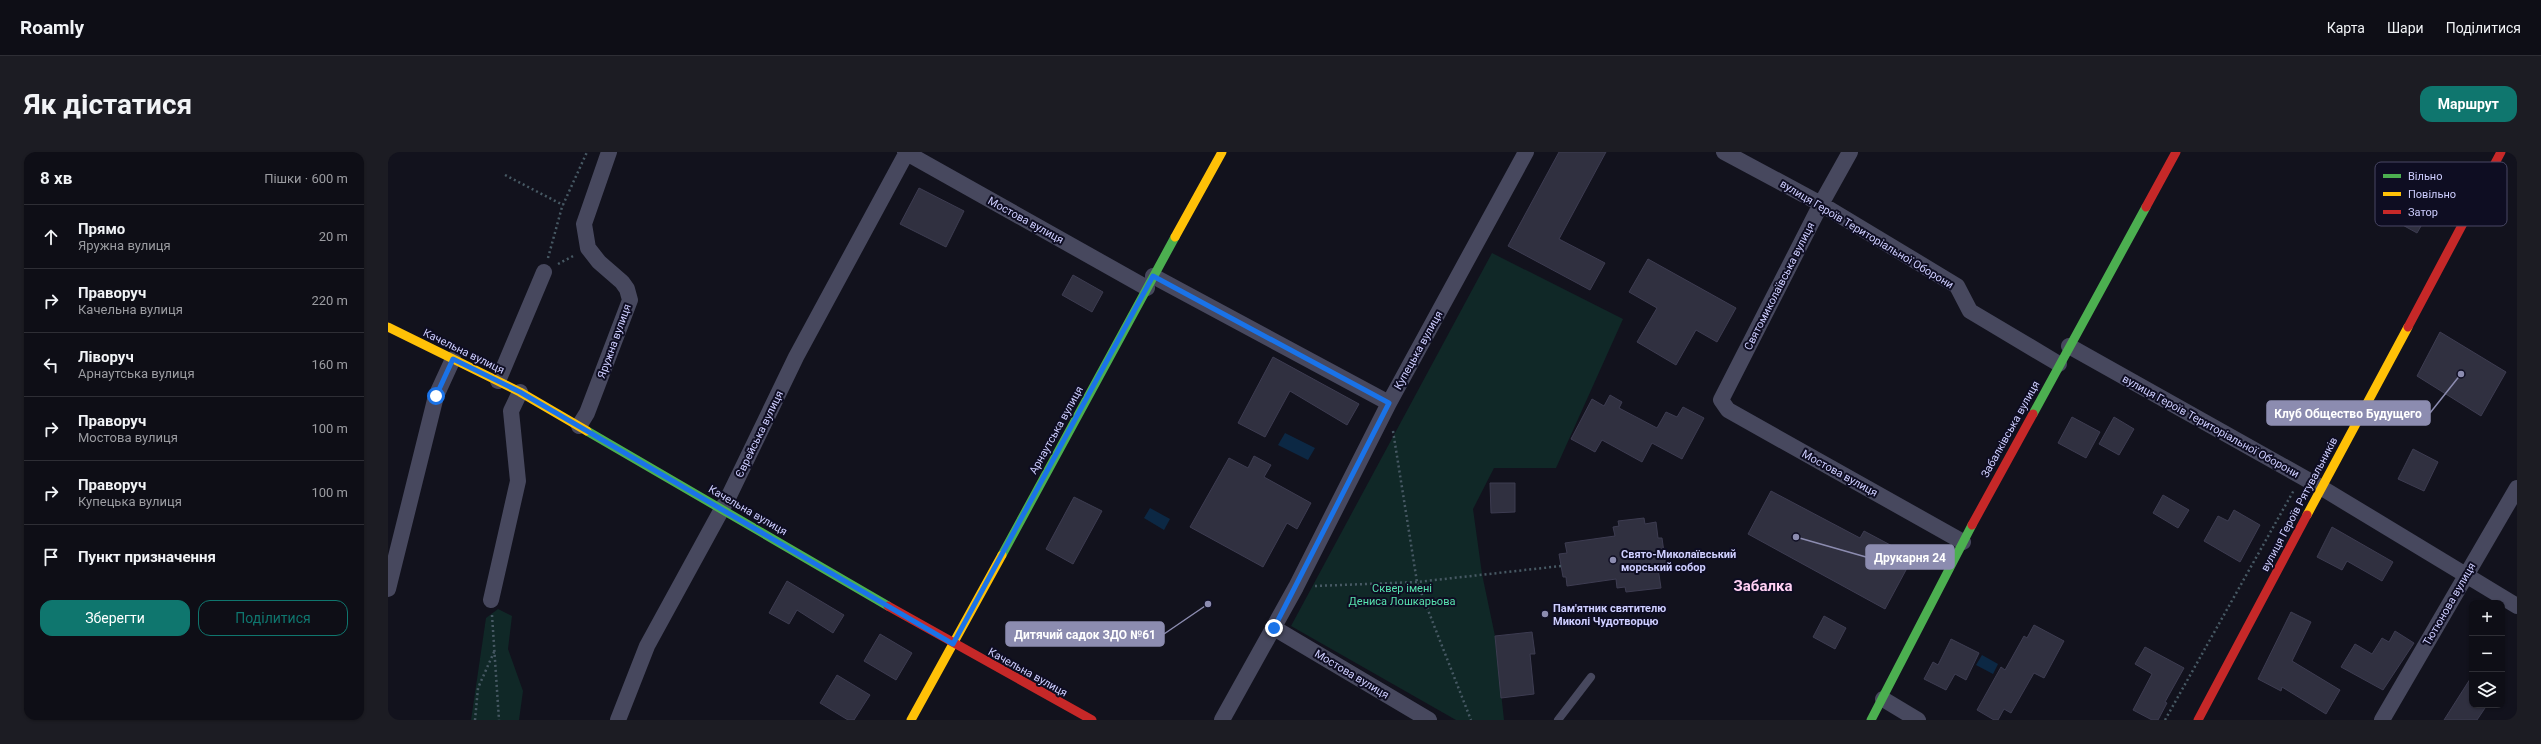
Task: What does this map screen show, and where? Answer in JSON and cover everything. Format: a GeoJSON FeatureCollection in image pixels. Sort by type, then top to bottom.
{"type":"FeatureCollection","features":[{"type":"Feature","properties":{"kind":"street","name":"Яружна вулиця"},"geometry":{"type":"LineString","coordinates":[[578,426],[587,412],[630,300],[627,289],[622,282],[599,262],[588,248],[584,224],[609,152]]}},
{"type":"Feature","properties":{"kind":"street","name":"Мостова вулиця"},"geometry":{"type":"LineString","coordinates":[[906,152],[1150,282],[1389,403]]}},
{"type":"Feature","properties":{"kind":"street","name":"Єврейська вулиця"},"geometry":{"type":"LineString","coordinates":[[618,720],[647,646],[721,509],[796,357],[906,152]]}},
{"type":"Feature","properties":{"kind":"street","name":"Арнаутська вулиця"},"geometry":{"type":"LineString","coordinates":[[911,720],[1222,152]]}},
{"type":"Feature","properties":{"kind":"street","name":"Купецька вулиця"},"geometry":{"type":"LineString","coordinates":[[1222,720],[1296,587],[1389,403],[1526,152]]}},
{"type":"Feature","properties":{"kind":"street","name":"вулиця Героїв Територіальної Оборони"},"geometry":{"type":"LineString","coordinates":[[1724,152],[1820,204],[1957,286],[1970,311],[2059,364]]}},
{"type":"Feature","properties":{"kind":"street","name":"Святомиколаївська вулиця"},"geometry":{"type":"LineString","coordinates":[[1721,400],[1820,204],[1850,152]]}},
{"type":"Feature","properties":{"kind":"street","name":"Забалківська вулиця"},"geometry":{"type":"LineString","coordinates":[[1871,720],[1963,542],[2176,152]]}},
{"type":"Feature","properties":{"kind":"street","name":"вулиця Героїв Рятувальників"},"geometry":{"type":"LineString","coordinates":[[2496,162],[2501,152]]}},
{"type":"Feature","properties":{"kind":"street","name":"вулиця Героїв Рятувальників"},"geometry":{"type":"LineString","coordinates":[[2198,720],[2462,226]]}},
{"type":"Feature","properties":{"kind":"street"},"geometry":{"type":"LineString","coordinates":[[498,381],[544,272]]}},
{"type":"Feature","properties":{"kind":"street","name":"Качельна вулиця"},"geometry":{"type":"LineString","coordinates":[[388,327],[520,392],[953,644],[1092,720]]}},
{"type":"Feature","properties":{"kind":"street","name":"вулиця Героїв Територіальної Оборони"},"geometry":{"type":"LineString","coordinates":[[2069,346],[2302,476],[2517,606]]}},
{"type":"Feature","properties":{"kind":"street"},"geometry":{"type":"LineString","coordinates":[[388,589],[436,396],[453,359]]}},
{"type":"Feature","properties":{"kind":"street"},"geometry":{"type":"LineString","coordinates":[[491,600],[518,481],[511,411],[520,392]]}},
{"type":"Feature","properties":{"kind":"street","name":"Мостова вулиця"},"geometry":{"type":"LineString","coordinates":[[1721,400],[1728,410],[1963,542]]}},
{"type":"Feature","properties":{"kind":"street","name":"Тютюнова вулиця"},"geometry":{"type":"LineString","coordinates":[[2382,720],[2517,488]]}},
{"type":"Feature","properties":{"kind":"street","name":"Мостова вулиця"},"geometry":{"type":"LineString","coordinates":[[1274,628],[1430,720]]}},
{"type":"Feature","properties":{"kind":"street"},"geometry":{"type":"LineString","coordinates":[[1883,699],[1918,720]]}},
{"type":"Feature","properties":{"kind":"lane"},"geometry":{"type":"LineString","coordinates":[[1558,720],[1590,677]]}},
{"type":"Feature","properties":{"kind":"path"},"geometry":{"type":"LineString","coordinates":[[544,272],[563,205],[587,152]]}},
{"type":"Feature","properties":{"kind":"path"},"geometry":{"type":"LineString","coordinates":[[505,175],[563,205]]}},
{"type":"Feature","properties":{"kind":"path"},"geometry":{"type":"LineString","coordinates":[[544,272],[588,248]]}},
{"type":"Feature","properties":{"kind":"path"},"geometry":{"type":"LineString","coordinates":[[1389,403],[1417,582],[1471,720]]}},
{"type":"Feature","properties":{"kind":"path"},"geometry":{"type":"LineString","coordinates":[[2165,720],[2302,476]]}},
{"type":"Feature","properties":{"kind":"path"},"geometry":{"type":"LineString","coordinates":[[1296,587],[1417,582],[1561,566]]}},
{"type":"Feature","properties":{"kind":"path"},"geometry":{"type":"LineString","coordinates":[[491,600],[499,720]]}},
{"type":"Feature","properties":{"kind":"path"},"geometry":{"type":"LineString","coordinates":[[475,720],[478,688],[494,650]]}},
{"type":"Feature","properties":{"kind":"green space","name":"Сквер імені Дениса Лошкарьова"},"geometry":{"type":"Polygon","coordinates":[[[1492,253],[1623,319],[1556,468],[1494,468],[1473,509],[1482,574],[1495,636],[1504,720],[1456,720],[1291,626],[1492,253]]]}},
{"type":"Feature","properties":{"kind":"green space"},"geometry":{"type":"Polygon","coordinates":[[[498,609],[512,616],[508,649],[523,691],[519,720],[471,720],[486,618],[498,609]]]}},
{"type":"Feature","properties":{"kind":"water"},"geometry":{"type":"Polygon","coordinates":[[[1285,433],[1315,448],[1308,460],[1278,445],[1285,433]]]}},
{"type":"Feature","properties":{"kind":"water"},"geometry":{"type":"Polygon","coordinates":[[[1150,508],[1170,519],[1164,530],[1144,518],[1150,508]]]}},
{"type":"Feature","properties":{"kind":"water"},"geometry":{"type":"Polygon","coordinates":[[[1982,655],[1998,664],[1993,674],[1976,665],[1982,655]]]}},
{"type":"Feature","properties":{"kind":"building"},"geometry":{"type":"Polygon","coordinates":[[[1559,152],[1606,152],[1559,239],[1605,263],[1590,290],[1508,246],[1559,152]]]}},
{"type":"Feature","properties":{"kind":"building"},"geometry":{"type":"Polygon","coordinates":[[[919,188],[964,211],[946,247],[900,224],[919,188]]]}},
{"type":"Feature","properties":{"kind":"building"},"geometry":{"type":"Polygon","coordinates":[[[2404,226],[2421,226],[2417,233],[2404,226]]]}},
{"type":"Feature","properties":{"kind":"building"},"geometry":{"type":"Polygon","coordinates":[[[1648,259],[1736,308],[1717,342],[1696,330],[1676,365],[1637,342],[1657,308],[1629,292],[1648,259]]]}},
{"type":"Feature","properties":{"kind":"building"},"geometry":{"type":"Polygon","coordinates":[[[1073,275],[1103,292],[1092,312],[1062,295],[1073,275]]]}},
{"type":"Feature","properties":{"kind":"building"},"geometry":{"type":"Polygon","coordinates":[[[2440,332],[2506,372],[2481,416],[2417,376],[2440,332]]]}},
{"type":"Feature","properties":{"kind":"building"},"geometry":{"type":"Polygon","coordinates":[[[1273,357],[1359,404],[1347,425],[1290,391],[1265,437],[1238,423],[1273,357]]]}},
{"type":"Feature","properties":{"kind":"building"},"geometry":{"type":"Polygon","coordinates":[[[1610,395],[1622,402],[1619,408],[1657,428],[1666,412],[1677,417],[1683,407],[1704,418],[1682,459],[1652,443],[1642,462],[1602,440],[1595,452],[1571,439],[1592,399],[1604,406],[1610,395]]]}},
{"type":"Feature","properties":{"kind":"building"},"geometry":{"type":"Polygon","coordinates":[[[2072,417],[2100,432],[2086,458],[2058,443],[2072,417]]]}},
{"type":"Feature","properties":{"kind":"building"},"geometry":{"type":"Polygon","coordinates":[[[2114,417],[2134,429],[2119,455],[2099,444],[2114,417]]]}},
{"type":"Feature","properties":{"kind":"building"},"geometry":{"type":"Polygon","coordinates":[[[2413,449],[2438,462],[2424,491],[2398,479],[2413,449]]]}},
{"type":"Feature","properties":{"kind":"building"},"geometry":{"type":"Polygon","coordinates":[[[1254,456],[1271,465],[1264,477],[1311,503],[1297,529],[1287,523],[1263,567],[1190,527],[1229,458],[1248,468],[1254,456]]]}},
{"type":"Feature","properties":{"kind":"building"},"geometry":{"type":"Polygon","coordinates":[[[1490,483],[1515,483],[1515,512],[1491,513],[1490,483]]]}},
{"type":"Feature","properties":{"kind":"building"},"geometry":{"type":"Polygon","coordinates":[[[1771,491],[1860,538],[1864,531],[1913,557],[1885,609],[1748,534],[1771,491]]]}},
{"type":"Feature","properties":{"kind":"building"},"geometry":{"type":"Polygon","coordinates":[[[2163,495],[2189,510],[2178,528],[2153,513],[2163,495]]]}},
{"type":"Feature","properties":{"kind":"building"},"geometry":{"type":"Polygon","coordinates":[[[1074,497],[1102,511],[1073,564],[1046,549],[1074,497]]]}},
{"type":"Feature","properties":{"kind":"building"},"geometry":{"type":"Polygon","coordinates":[[[2234,510],[2260,525],[2240,562],[2204,541],[2218,516],[2228,521],[2234,510]]]}},
{"type":"Feature","properties":{"kind":"building","name":"Свято-Миколаївський морський собор"},"geometry":{"type":"Polygon","coordinates":[[[1644,518],[1645,524],[1656,522],[1658,538],[1662,538],[1666,567],[1658,568],[1661,588],[1626,592],[1625,587],[1617,588],[1616,579],[1567,586],[1566,577],[1563,577],[1559,554],[1567,553],[1565,543],[1615,536],[1613,527],[1619,526],[1618,521],[1644,518]]]}},
{"type":"Feature","properties":{"kind":"building"},"geometry":{"type":"Polygon","coordinates":[[[2332,527],[2393,562],[2382,581],[2347,561],[2342,570],[2317,557],[2332,527]]]}},
{"type":"Feature","properties":{"kind":"building"},"geometry":{"type":"Polygon","coordinates":[[[787,581],[844,615],[833,633],[797,610],[789,624],[769,613],[787,581]]]}},
{"type":"Feature","properties":{"kind":"building"},"geometry":{"type":"Polygon","coordinates":[[[2291,612],[2311,622],[2292,661],[2340,690],[2326,714],[2282,687],[2281,691],[2258,679],[2291,612]]]}},
{"type":"Feature","properties":{"kind":"building"},"geometry":{"type":"Polygon","coordinates":[[[1824,616],[1846,628],[1835,649],[1813,637],[1824,616]]]}},
{"type":"Feature","properties":{"kind":"building"},"geometry":{"type":"Polygon","coordinates":[[[2034,625],[2064,641],[2044,678],[2034,673],[2011,713],[2004,709],[1998,720],[1994,720],[1977,710],[2001,667],[2005,670],[2024,636],[2027,638],[2034,625]]]}},
{"type":"Feature","properties":{"kind":"building"},"geometry":{"type":"Polygon","coordinates":[[[2395,631],[2414,643],[2383,690],[2341,667],[2355,644],[2372,654],[2382,638],[2389,642],[2395,631]]]}},
{"type":"Feature","properties":{"kind":"building"},"geometry":{"type":"Polygon","coordinates":[[[1532,632],[1535,654],[1530,654],[1534,694],[1501,698],[1495,636],[1532,632]]]}},
{"type":"Feature","properties":{"kind":"building"},"geometry":{"type":"Polygon","coordinates":[[[880,634],[912,653],[896,680],[864,661],[880,634]]]}},
{"type":"Feature","properties":{"kind":"building"},"geometry":{"type":"Polygon","coordinates":[[[1951,639],[1979,653],[1966,680],[1955,674],[1946,690],[1924,679],[1933,662],[1938,665],[1951,639]]]}},
{"type":"Feature","properties":{"kind":"building"},"geometry":{"type":"Polygon","coordinates":[[[2145,647],[2184,668],[2165,702],[2167,703],[2158,720],[2152,720],[2133,710],[2152,674],[2135,664],[2145,647]]]}},
{"type":"Feature","properties":{"kind":"building"},"geometry":{"type":"Polygon","coordinates":[[[837,675],[870,695],[854,720],[848,720],[820,703],[837,675]]]}},
{"type":"Feature","properties":{"kind":"building"},"geometry":{"type":"Polygon","coordinates":[[[2469,681],[2469,708],[2485,708],[2477,720],[2444,720],[2469,681]]]}},
{"type":"Feature","properties":{"kind":"traffic: fast"},"geometry":{"type":"LineString","coordinates":[[2033,414],[2146,207]]}},
{"type":"Feature","properties":{"kind":"traffic: fast"},"geometry":{"type":"LineString","coordinates":[[1002,555],[1175,237]]}},
{"type":"Feature","properties":{"kind":"traffic: fast"},"geometry":{"type":"LineString","coordinates":[[587,431],[888,606]]}},
{"type":"Feature","properties":{"kind":"traffic: fast"},"geometry":{"type":"LineString","coordinates":[[1871,720],[1972,525]]}},
{"type":"Feature","properties":{"kind":"traffic: slow"},"geometry":{"type":"LineString","coordinates":[[1175,237],[1222,152]]}},
{"type":"Feature","properties":{"kind":"traffic: slow"},"geometry":{"type":"LineString","coordinates":[[388,327],[520,392],[587,431]]}},
{"type":"Feature","properties":{"kind":"traffic: slow"},"geometry":{"type":"LineString","coordinates":[[2307,515],[2408,327]]}},
{"type":"Feature","properties":{"kind":"traffic: slow"},"geometry":{"type":"LineString","coordinates":[[911,720],[1002,555]]}},
{"type":"Feature","properties":{"kind":"traffic: jam"},"geometry":{"type":"LineString","coordinates":[[2146,207],[2176,152]]}},
{"type":"Feature","properties":{"kind":"traffic: jam"},"geometry":{"type":"LineString","coordinates":[[2496,162],[2501,152]]}},
{"type":"Feature","properties":{"kind":"traffic: jam"},"geometry":{"type":"LineString","coordinates":[[2408,327],[2462,226]]}},
{"type":"Feature","properties":{"kind":"traffic: jam"},"geometry":{"type":"LineString","coordinates":[[1972,525],[2033,414]]}},
{"type":"Feature","properties":{"kind":"traffic: jam"},"geometry":{"type":"LineString","coordinates":[[2198,720],[2307,515]]}},
{"type":"Feature","properties":{"kind":"traffic: jam"},"geometry":{"type":"LineString","coordinates":[[888,606],[1092,720]]}},
{"type":"Feature","properties":{"kind":"place","name":"Клуб Общество Будущего"},"geometry":{"type":"Point","coordinates":[2461,374]}},
{"type":"Feature","properties":{"kind":"place","name":"Друкарня 24"},"geometry":{"type":"Point","coordinates":[1796,537]}},
{"type":"Feature","properties":{"kind":"place","name":"Свято-Миколаївський морський собор"},"geometry":{"type":"Point","coordinates":[1613,560]}},
{"type":"Feature","properties":{"kind":"place","name":"Дитячий садок ЗДО №61"},"geometry":{"type":"Point","coordinates":[1208,604]}},
{"type":"Feature","properties":{"kind":"place","name":"Пам'ятник святителю Миколі Чудотворцю"},"geometry":{"type":"Point","coordinates":[1545,614]}},
{"type":"Feature","properties":{"kind":"district","name":"Забалка"},"geometry":{"type":"Point","coordinates":[1763,586]}},
{"type":"Feature","properties":{"kind":"route"},"geometry":{"type":"LineString","coordinates":[[436,396],[453,359],[520,392],[953,644],[1153,276],[1389,403],[1274,628]]}}]}
